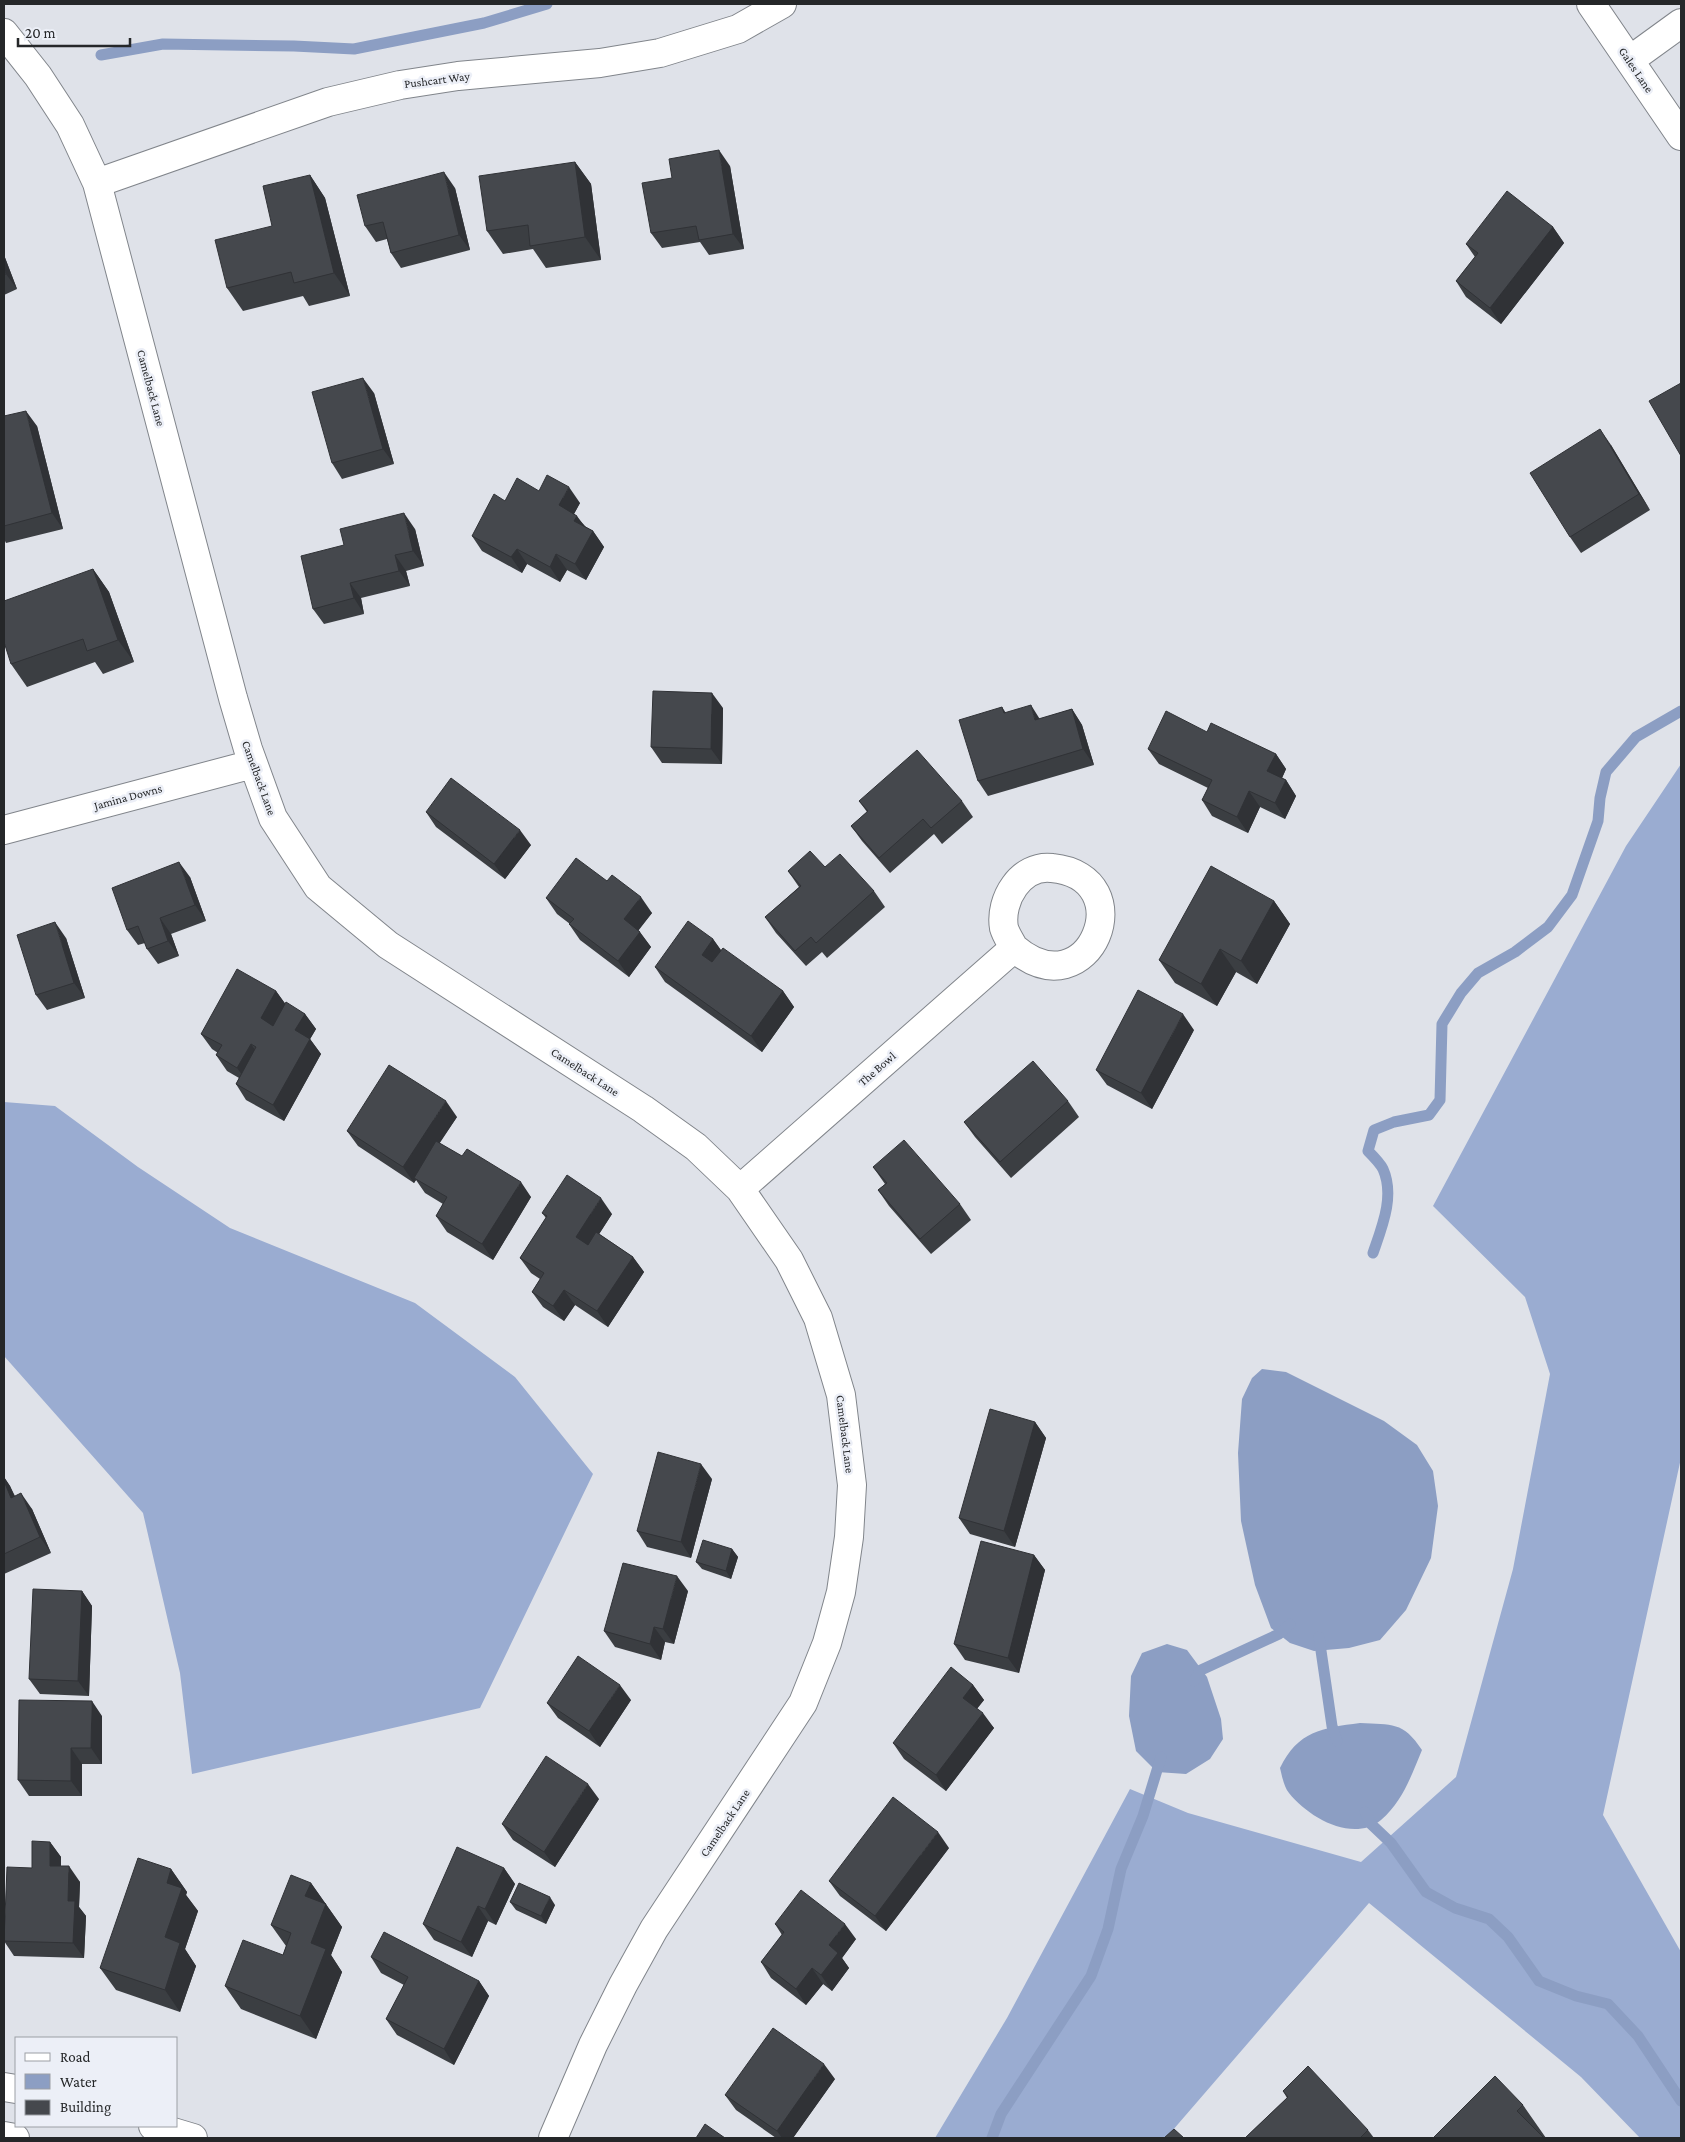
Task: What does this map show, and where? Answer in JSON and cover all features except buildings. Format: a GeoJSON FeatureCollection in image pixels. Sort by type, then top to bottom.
{"type":"FeatureCollection","features":[{"type":"Feature","properties":{"kind":"street","name":"Pushcart Way"},"geometry":{"type":"LineString","coordinates":[[97,183],[328,102],[400,85],[458,76],[600,63],[660,53],[738,29],[782,4]]}},
{"type":"Feature","properties":{"kind":"street","name":"Gales Lane"},"geometry":{"type":"LineString","coordinates":[[1591,4],[1681,136]]}},
{"type":"Feature","properties":{"kind":"street"},"geometry":{"type":"LineString","coordinates":[[1630,60],[1681,23]]}},
{"type":"Feature","properties":{"kind":"street","name":"Camelback Lane"},"geometry":{"type":"LineString","coordinates":[[4,33],[38,76],[70,124],[97,183],[230,688],[253,764],[273,818],[318,886],[347,914],[388,945],[650,1114],[696,1147],[740,1189],[789,1260],[818,1318],[842,1395],[852,1485],[849,1537],[841,1592],[827,1643],[803,1703],[654,1929],[592,2045],[553,2138]]}},
{"type":"Feature","properties":{"kind":"street","name":"Jamina Downs"},"geometry":{"type":"LineString","coordinates":[[4,830],[253,764]]}},
{"type":"Feature","properties":{"kind":"street","name":"The Bowl"},"geometry":{"type":"LineString","coordinates":[[740,1189],[1014,948]]}},
{"type":"Feature","properties":{"kind":"street"},"geometry":{"type":"LineString","coordinates":[[156,2127],[193,2138]]}},
{"type":"Feature","properties":{"kind":"street"},"geometry":{"type":"LineString","coordinates":[[4,2136],[15,2138]]}},
{"type":"Feature","properties":{"kind":"shaded area"},"geometry":{"type":"Polygon","coordinates":[[[1681,764],[1681,1458],[1603,1815],[1681,1952],[1681,2138],[1640,2138],[1581,2077],[1369,1903],[1166,2138],[935,2138],[1007,2018],[1130,1789],[1188,1813],[1361,1862],[1456,1777],[1513,1569],[1550,1374],[1525,1297],[1433,1206],[1626,846],[1681,764]]]}},
{"type":"Feature","properties":{"kind":"shaded area"},"geometry":{"type":"Polygon","coordinates":[[[4,1102],[55,1106],[138,1167],[230,1228],[415,1303],[515,1377],[593,1474],[480,1708],[192,1774],[180,1673],[143,1513],[4,1356],[4,1102]]]}},
{"type":"Feature","properties":{"kind":"water"},"geometry":{"type":"Polygon","coordinates":[[[1262,1369],[1286,1372],[1384,1421],[1417,1445],[1433,1471],[1438,1506],[1431,1558],[1406,1610],[1380,1640],[1349,1648],[1314,1651],[1290,1643],[1271,1628],[1255,1585],[1241,1521],[1238,1453],[1242,1399],[1252,1378],[1262,1369]]]}},
{"type":"Feature","properties":{"kind":"water"},"geometry":{"type":"Polygon","coordinates":[[[1167,1644],[1187,1650],[1207,1677],[1221,1719],[1223,1739],[1210,1759],[1186,1774],[1157,1772],[1136,1751],[1129,1716],[1131,1676],[1142,1653],[1167,1644]]]}},
{"type":"Feature","properties":{"kind":"water"},"geometry":{"type":"Polygon","coordinates":[[[1360,1723],[1396,1726],[1409,1734],[1422,1750],[1406,1788],[1389,1813],[1370,1826],[1358,1829],[1345,1828],[1332,1825],[1320,1819],[1298,1802],[1286,1788],[1280,1768],[1287,1756],[1303,1739],[1323,1730],[1360,1723]]]}},
{"type":"Feature","properties":{"kind":"waterway"},"geometry":{"type":"LineString","coordinates":[[101,55],[163,44],[354,49],[484,23],[547,4]]}},
{"type":"Feature","properties":{"kind":"waterway"},"geometry":{"type":"LineString","coordinates":[[1373,1253],[1386,1211],[1388,1190],[1383,1169],[1368,1151],[1374,1130],[1394,1122],[1429,1115],[1440,1100],[1442,1024],[1461,993],[1478,973],[1515,952],[1548,927],[1572,895],[1598,821],[1600,798],[1606,772],[1636,737],[1681,711]]}},
{"type":"Feature","properties":{"kind":"waterway"},"geometry":{"type":"LineString","coordinates":[[1194,1681],[1201,1670],[1279,1634],[1290,1624]]}},
{"type":"Feature","properties":{"kind":"waterway"},"geometry":{"type":"LineString","coordinates":[[1319,1637],[1332,1726],[1337,1741]]}},
{"type":"Feature","properties":{"kind":"waterway"},"geometry":{"type":"LineString","coordinates":[[992,2138],[1001,2114],[1091,1976],[1108,1929],[1121,1869],[1143,1816],[1161,1757]]}},
{"type":"Feature","properties":{"kind":"waterway"},"geometry":{"type":"LineString","coordinates":[[1365,1812],[1371,1824],[1391,1843],[1426,1892],[1455,1908],[1489,1919],[1508,1937],[1539,1981],[1576,1996],[1608,2004],[1638,2036],[1681,2101]]}}]}
